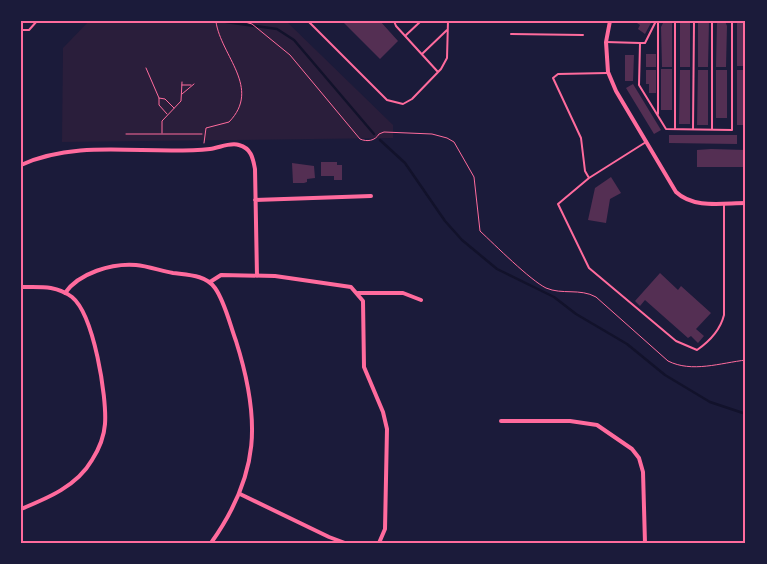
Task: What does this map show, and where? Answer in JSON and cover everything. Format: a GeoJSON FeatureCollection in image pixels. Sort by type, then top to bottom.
{"type":"FeatureCollection","features":[{"type":"Feature","properties":{"kind":"street"},"geometry":{"type":"LineString","coordinates":[[610,21],[606,42],[608,72],[676,192],[683,198],[695,202],[746,203]]}},
{"type":"Feature","properties":{"kind":"street"},"geometry":{"type":"LineString","coordinates":[[21,165],[53,154],[86,150],[204,149],[237,144],[250,152],[255,168],[257,276]]}},
{"type":"Feature","properties":{"kind":"street"},"geometry":{"type":"LineString","coordinates":[[255,200],[371,196]]}},
{"type":"Feature","properties":{"kind":"street"},"geometry":{"type":"LineString","coordinates":[[65,294],[72,284],[85,276],[120,266],[137,265],[203,278],[216,288],[243,363],[253,420],[248,470],[240,494],[211,543]]}},
{"type":"Feature","properties":{"kind":"street"},"geometry":{"type":"LineString","coordinates":[[210,282],[221,275],[275,276],[337,284],[351,287],[358,293],[363,301],[364,367],[383,412],[386,429],[385,529],[379,543]]}},
{"type":"Feature","properties":{"kind":"street"},"geometry":{"type":"LineString","coordinates":[[21,287],[50,286],[78,304],[99,359],[105,424],[102,441],[91,462],[76,479],[57,493],[21,509]]}},
{"type":"Feature","properties":{"kind":"street"},"geometry":{"type":"LineString","coordinates":[[358,293],[403,293],[422,300]]}},
{"type":"Feature","properties":{"kind":"street"},"geometry":{"type":"LineString","coordinates":[[501,420],[570,421],[598,424],[632,449],[639,458],[643,472],[645,543]]}},
{"type":"Feature","properties":{"kind":"street"},"geometry":{"type":"LineString","coordinates":[[240,494],[345,543]]}},
{"type":"Feature","properties":{"kind":"street"},"geometry":{"type":"LineString","coordinates":[[414,543],[421,543]]}},
{"type":"Feature","properties":{"kind":"lane"},"geometry":{"type":"LineString","coordinates":[[21,30],[29,30],[37,21]]}},
{"type":"Feature","properties":{"kind":"lane"},"geometry":{"type":"LineString","coordinates":[[308,21],[381,94],[394,103],[403,104],[412,99],[438,72],[447,58],[448,21]]}},
{"type":"Feature","properties":{"kind":"lane"},"geometry":{"type":"LineString","coordinates":[[394,21],[438,72]]}},
{"type":"Feature","properties":{"kind":"lane"},"geometry":{"type":"LineString","coordinates":[[405,36],[421,21]]}},
{"type":"Feature","properties":{"kind":"lane"},"geometry":{"type":"LineString","coordinates":[[606,42],[645,42],[657,21]]}},
{"type":"Feature","properties":{"kind":"lane"},"geometry":{"type":"LineString","coordinates":[[657,21],[658,115]]}},
{"type":"Feature","properties":{"kind":"lane"},"geometry":{"type":"LineString","coordinates":[[675,21],[675,129]]}},
{"type":"Feature","properties":{"kind":"lane"},"geometry":{"type":"LineString","coordinates":[[694,21],[694,129]]}},
{"type":"Feature","properties":{"kind":"lane"},"geometry":{"type":"LineString","coordinates":[[712,21],[712,129]]}},
{"type":"Feature","properties":{"kind":"lane"},"geometry":{"type":"LineString","coordinates":[[640,42],[639,85],[666,129],[732,130],[732,21]]}},
{"type":"Feature","properties":{"kind":"lane"},"geometry":{"type":"LineString","coordinates":[[422,54],[448,29]]}},
{"type":"Feature","properties":{"kind":"lane"},"geometry":{"type":"LineString","coordinates":[[511,34],[583,35]]}},
{"type":"Feature","properties":{"kind":"lane"},"geometry":{"type":"LineString","coordinates":[[589,178],[585,171],[580,138],[553,78],[558,74],[608,72]]}},
{"type":"Feature","properties":{"kind":"lane"},"geometry":{"type":"LineString","coordinates":[[646,142],[589,178],[558,204],[589,268],[676,341],[697,350],[706,344],[722,326],[724,316],[724,203]]}},
{"type":"Feature","properties":{"kind":"path"},"geometry":{"type":"LineString","coordinates":[[204,149],[206,128],[229,122],[238,109],[240,102],[238,73],[219,34],[216,21],[242,21],[252,24],[290,55],[360,139],[371,140],[379,134],[388,132],[432,134],[454,142],[474,177],[480,232],[543,285],[558,290],[586,292],[596,297],[668,361],[676,365],[691,367],[746,360]]}},
{"type":"Feature","properties":{"kind":"path"},"geometry":{"type":"LineString","coordinates":[[146,68],[159,98],[159,105],[168,114]]}},
{"type":"Feature","properties":{"kind":"path"},"geometry":{"type":"LineString","coordinates":[[162,134],[162,121],[181,101],[182,82]]}},
{"type":"Feature","properties":{"kind":"path"},"geometry":{"type":"LineString","coordinates":[[182,85],[193,85],[182,95]]}},
{"type":"Feature","properties":{"kind":"path"},"geometry":{"type":"LineString","coordinates":[[159,98],[165,99],[174,108]]}},
{"type":"Feature","properties":{"kind":"path"},"geometry":{"type":"LineString","coordinates":[[126,134],[204,134]]}},
{"type":"Feature","properties":{"kind":"shaded area"},"geometry":{"type":"Polygon","coordinates":[[[89,21],[286,21],[393,125],[393,138],[62,142],[63,48],[89,21]]]}},
{"type":"Feature","properties":{"kind":"building"},"geometry":{"type":"Polygon","coordinates":[[[342,21],[380,21],[398,41],[380,59],[342,21]]]}},
{"type":"Feature","properties":{"kind":"building"},"geometry":{"type":"Polygon","coordinates":[[[639,21],[652,21],[645,34],[638,29],[640,25],[637,23],[639,21]]]}},
{"type":"Feature","properties":{"kind":"building"},"geometry":{"type":"Polygon","coordinates":[[[664,21],[672,21],[672,67],[662,67],[661,27],[664,21]]]}},
{"type":"Feature","properties":{"kind":"building"},"geometry":{"type":"Polygon","coordinates":[[[680,21],[690,21],[690,67],[680,67],[680,21]]]}},
{"type":"Feature","properties":{"kind":"building"},"geometry":{"type":"Polygon","coordinates":[[[698,21],[709,21],[708,67],[698,67],[698,21]]]}},
{"type":"Feature","properties":{"kind":"building"},"geometry":{"type":"Polygon","coordinates":[[[717,21],[725,21],[727,26],[726,67],[716,67],[717,21]]]}},
{"type":"Feature","properties":{"kind":"building"},"geometry":{"type":"Polygon","coordinates":[[[737,21],[745,21],[745,66],[737,66],[737,21]]]}},
{"type":"Feature","properties":{"kind":"building"},"geometry":{"type":"Polygon","coordinates":[[[646,54],[656,54],[656,67],[646,67],[646,54]]]}},
{"type":"Feature","properties":{"kind":"building"},"geometry":{"type":"Polygon","coordinates":[[[625,55],[634,55],[633,81],[625,81],[625,55]]]}},
{"type":"Feature","properties":{"kind":"building"},"geometry":{"type":"Polygon","coordinates":[[[661,69],[672,69],[672,110],[661,110],[661,69]]]}},
{"type":"Feature","properties":{"kind":"building"},"geometry":{"type":"Polygon","coordinates":[[[646,70],[656,70],[656,93],[649,93],[649,84],[646,84],[646,70]]]}},
{"type":"Feature","properties":{"kind":"building"},"geometry":{"type":"Polygon","coordinates":[[[680,70],[690,70],[690,124],[679,124],[680,70]]]}},
{"type":"Feature","properties":{"kind":"building"},"geometry":{"type":"Polygon","coordinates":[[[698,70],[708,70],[708,125],[697,125],[698,70]]]}},
{"type":"Feature","properties":{"kind":"building"},"geometry":{"type":"Polygon","coordinates":[[[716,70],[727,70],[727,118],[716,118],[716,70]]]}},
{"type":"Feature","properties":{"kind":"building"},"geometry":{"type":"Polygon","coordinates":[[[737,70],[746,70],[746,125],[737,125],[737,70]]]}},
{"type":"Feature","properties":{"kind":"building"},"geometry":{"type":"Polygon","coordinates":[[[633,84],[661,130],[654,134],[626,88],[633,84]]]}},
{"type":"Feature","properties":{"kind":"building"},"geometry":{"type":"Polygon","coordinates":[[[669,135],[737,135],[737,144],[669,143],[669,135]]]}},
{"type":"Feature","properties":{"kind":"building"},"geometry":{"type":"Polygon","coordinates":[[[697,150],[746,150],[746,167],[697,167],[697,150]]]}},
{"type":"Feature","properties":{"kind":"building"},"geometry":{"type":"Polygon","coordinates":[[[321,162],[337,162],[337,165],[342,165],[342,180],[334,180],[334,176],[321,176],[321,162]]]}},
{"type":"Feature","properties":{"kind":"building"},"geometry":{"type":"Polygon","coordinates":[[[292,163],[314,166],[315,178],[307,179],[307,182],[304,183],[293,183],[292,163]]]}},
{"type":"Feature","properties":{"kind":"building"},"geometry":{"type":"Polygon","coordinates":[[[611,177],[621,193],[610,199],[606,223],[588,220],[595,188],[611,177]]]}},
{"type":"Feature","properties":{"kind":"building"},"geometry":{"type":"Polygon","coordinates":[[[660,273],[678,290],[681,286],[711,313],[696,329],[704,336],[698,343],[691,336],[688,338],[645,300],[640,306],[635,301],[660,273]]]}},
{"type":"Feature","properties":{"kind":"waterway"},"geometry":{"type":"LineString","coordinates":[[226,22],[277,29],[294,40],[374,134]]}},
{"type":"Feature","properties":{"kind":"waterway"},"geometry":{"type":"LineString","coordinates":[[380,140],[405,163],[445,221],[462,240],[497,269],[554,297],[576,314],[627,344],[665,375],[710,402],[746,414]]}}]}
